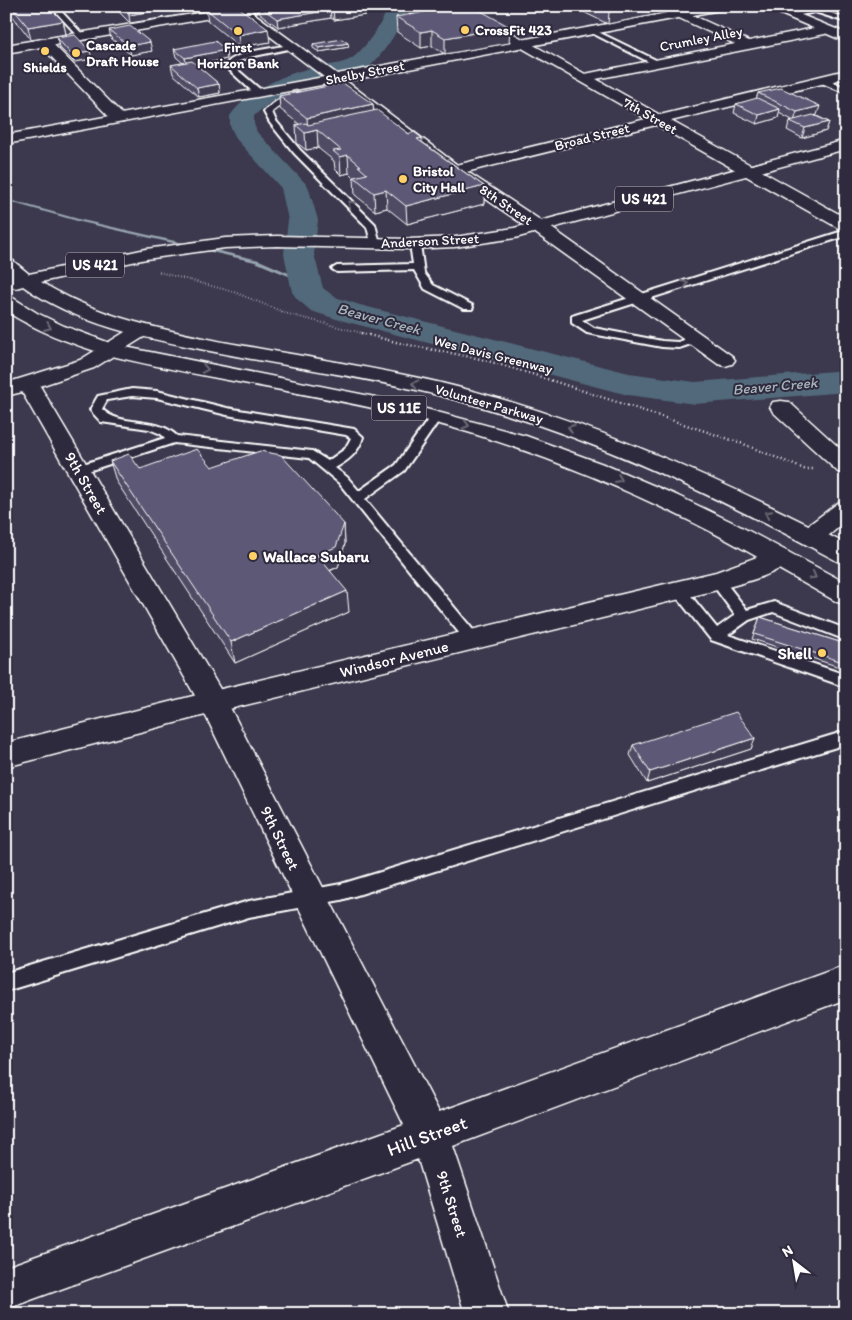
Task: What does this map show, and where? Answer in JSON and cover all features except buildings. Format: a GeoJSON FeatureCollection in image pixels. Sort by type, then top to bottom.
{"type":"FeatureCollection","features":[{"type":"Feature","properties":{"kind":"main road"},"geometry":{"type":"LineString","coordinates":[[6,49],[239,8],[264,6]]}},
{"type":"Feature","properties":{"kind":"main road","name":"7th Street"},"geometry":{"type":"LineString","coordinates":[[455,6],[846,225]]}},
{"type":"Feature","properties":{"kind":"main road","name":"Shelby Street"},"geometry":{"type":"LineString","coordinates":[[6,140],[259,93],[287,93],[522,44],[678,15],[699,8],[725,6]]}},
{"type":"Feature","properties":{"kind":"main road"},"geometry":{"type":"LineString","coordinates":[[768,6],[846,38]]}},
{"type":"Feature","properties":{"kind":"main road","name":"8th Street"},"geometry":{"type":"LineString","coordinates":[[239,8],[382,118],[725,360]]}},
{"type":"Feature","properties":{"kind":"main road"},"geometry":{"type":"LineString","coordinates":[[678,15],[747,45]]}},
{"type":"Feature","properties":{"kind":"main road","name":"Crumley Alley"},"geometry":{"type":"LineString","coordinates":[[583,78],[825,30]]}},
{"type":"Feature","properties":{"kind":"main road"},"geometry":{"type":"LineString","coordinates":[[45,43],[118,120]]}},
{"type":"Feature","properties":{"kind":"main road","name":"Broad Street"},"geometry":{"type":"LineString","coordinates":[[454,170],[846,74]]}},
{"type":"Feature","properties":{"kind":"main road","name":"Anderson Street"},"geometry":{"type":"LineString","coordinates":[[6,283],[164,251],[251,242],[415,244],[472,240],[540,228],[846,144]]}},
{"type":"Feature","properties":{"kind":"main road","name":"Volunteer Parkway"},"geometry":{"type":"LineString","coordinates":[[6,264],[25,280],[57,299],[140,331],[406,382],[514,409],[620,446],[697,480],[846,555]]}},
{"type":"Feature","properties":{"kind":"main road","name":"Volunteer Parkway"},"geometry":{"type":"LineString","coordinates":[[6,302],[39,323],[69,336],[111,350],[436,416],[526,443],[579,462],[673,503],[780,558],[846,595]]}},
{"type":"Feature","properties":{"kind":"main road"},"geometry":{"type":"LineString","coordinates":[[6,390],[87,364],[140,331]]}},
{"type":"Feature","properties":{"kind":"main road","name":"9th Street"},"geometry":{"type":"LineString","coordinates":[[28,384],[213,702],[309,898],[430,1135],[487,1314]]}},
{"type":"Feature","properties":{"kind":"main road"},"geometry":{"type":"LineString","coordinates":[[781,408],[846,467]]}},
{"type":"Feature","properties":{"kind":"main road"},"geometry":{"type":"LineString","coordinates":[[811,536],[846,510]]}},
{"type":"Feature","properties":{"kind":"main road","name":"Windsor Avenue"},"geometry":{"type":"LineString","coordinates":[[6,755],[213,702],[716,581],[747,572],[780,558],[811,536]]}},
{"type":"Feature","properties":{"kind":"main road","name":"Hill Street"},"geometry":{"type":"LineString","coordinates":[[6,1288],[846,982]]}},
{"type":"Feature","properties":{"kind":"lane"},"geometry":{"type":"LineString","coordinates":[[656,6],[678,15]]}},
{"type":"Feature","properties":{"kind":"lane"},"geometry":{"type":"LineString","coordinates":[[57,10],[82,37]]}},
{"type":"Feature","properties":{"kind":"lane"},"geometry":{"type":"LineString","coordinates":[[790,15],[815,10],[846,20]]}},
{"type":"Feature","properties":{"kind":"lane"},"geometry":{"type":"LineString","coordinates":[[592,31],[658,63]]}},
{"type":"Feature","properties":{"kind":"lane"},"geometry":{"type":"LineString","coordinates":[[259,93],[229,66],[231,62],[248,55],[291,47]]}},
{"type":"Feature","properties":{"kind":"lane"},"geometry":{"type":"LineString","coordinates":[[822,80],[846,91]]}},
{"type":"Feature","properties":{"kind":"lane"},"geometry":{"type":"LineString","coordinates":[[307,94],[287,93],[268,112],[268,118],[290,138],[372,226],[375,244]]}},
{"type":"Feature","properties":{"kind":"lane"},"geometry":{"type":"LineString","coordinates":[[696,339],[679,345],[662,344],[591,331],[576,323],[576,318],[846,233]]}},
{"type":"Feature","properties":{"kind":"lane"},"geometry":{"type":"LineString","coordinates":[[415,244],[419,273],[429,287],[468,307]]}},
{"type":"Feature","properties":{"kind":"lane"},"geometry":{"type":"LineString","coordinates":[[337,269],[419,268]]}},
{"type":"Feature","properties":{"kind":"lane"},"geometry":{"type":"LineString","coordinates":[[173,439],[164,431],[151,426],[105,419],[96,410],[102,398],[121,392],[145,391],[209,408],[350,432],[357,437],[355,446],[344,458],[327,467]]}},
{"type":"Feature","properties":{"kind":"lane"},"geometry":{"type":"LineString","coordinates":[[358,498],[400,468],[436,416]]}},
{"type":"Feature","properties":{"kind":"lane"},"geometry":{"type":"LineString","coordinates":[[78,470],[173,439],[312,455],[343,480],[474,640]]}},
{"type":"Feature","properties":{"kind":"lane"},"geometry":{"type":"LineString","coordinates":[[716,581],[744,616]]}},
{"type":"Feature","properties":{"kind":"lane"},"geometry":{"type":"LineString","coordinates":[[678,590],[716,636],[774,651],[809,663],[845,679]]}},
{"type":"Feature","properties":{"kind":"lane"},"geometry":{"type":"LineString","coordinates":[[716,636],[744,616],[774,607],[790,618],[825,627],[846,635]]}},
{"type":"Feature","properties":{"kind":"lane"},"geometry":{"type":"LineString","coordinates":[[825,627],[846,624]]}},
{"type":"Feature","properties":{"kind":"lane"},"geometry":{"type":"LineString","coordinates":[[819,642],[825,627]]}},
{"type":"Feature","properties":{"kind":"lane"},"geometry":{"type":"LineString","coordinates":[[6,982],[249,909],[341,892],[846,737]]}},
{"type":"Feature","properties":{"kind":"path","name":"Wes Davis Greenway"},"geometry":{"type":"LineString","coordinates":[[121,259],[148,269],[234,292],[288,314],[404,344],[481,359],[532,374],[741,443],[804,469],[821,469]]}},
{"type":"Feature","properties":{"kind":"waterway","name":"Beaver Creek"},"geometry":{"type":"LineString","coordinates":[[399,6],[382,36],[360,63],[347,68],[307,76],[292,82],[246,110],[241,119],[246,135],[294,186],[303,220],[299,254],[308,292],[323,304],[348,312],[628,384],[695,393],[846,381]]}},
{"type":"Feature","properties":{"kind":"waterway"},"geometry":{"type":"LineString","coordinates":[[6,200],[81,221],[257,261],[305,281]]}},
{"type":"Feature","properties":{"kind":"place","name":"CrossFit 423"},"geometry":{"type":"Point","coordinates":[465,30]}},
{"type":"Feature","properties":{"kind":"place","name":"First Horizon Bank"},"geometry":{"type":"Point","coordinates":[238,31]}},
{"type":"Feature","properties":{"kind":"place","name":"Shields"},"geometry":{"type":"Point","coordinates":[45,51]}},
{"type":"Feature","properties":{"kind":"place","name":"Cascade Draft House"},"geometry":{"type":"Point","coordinates":[76,53]}},
{"type":"Feature","properties":{"kind":"place","name":"Bristol City Hall"},"geometry":{"type":"Point","coordinates":[403,179]}},
{"type":"Feature","properties":{"kind":"place","name":"Wallace Subaru"},"geometry":{"type":"Point","coordinates":[253,556]}},
{"type":"Feature","properties":{"kind":"place","name":"Shell"},"geometry":{"type":"Point","coordinates":[822,653]}}]}
